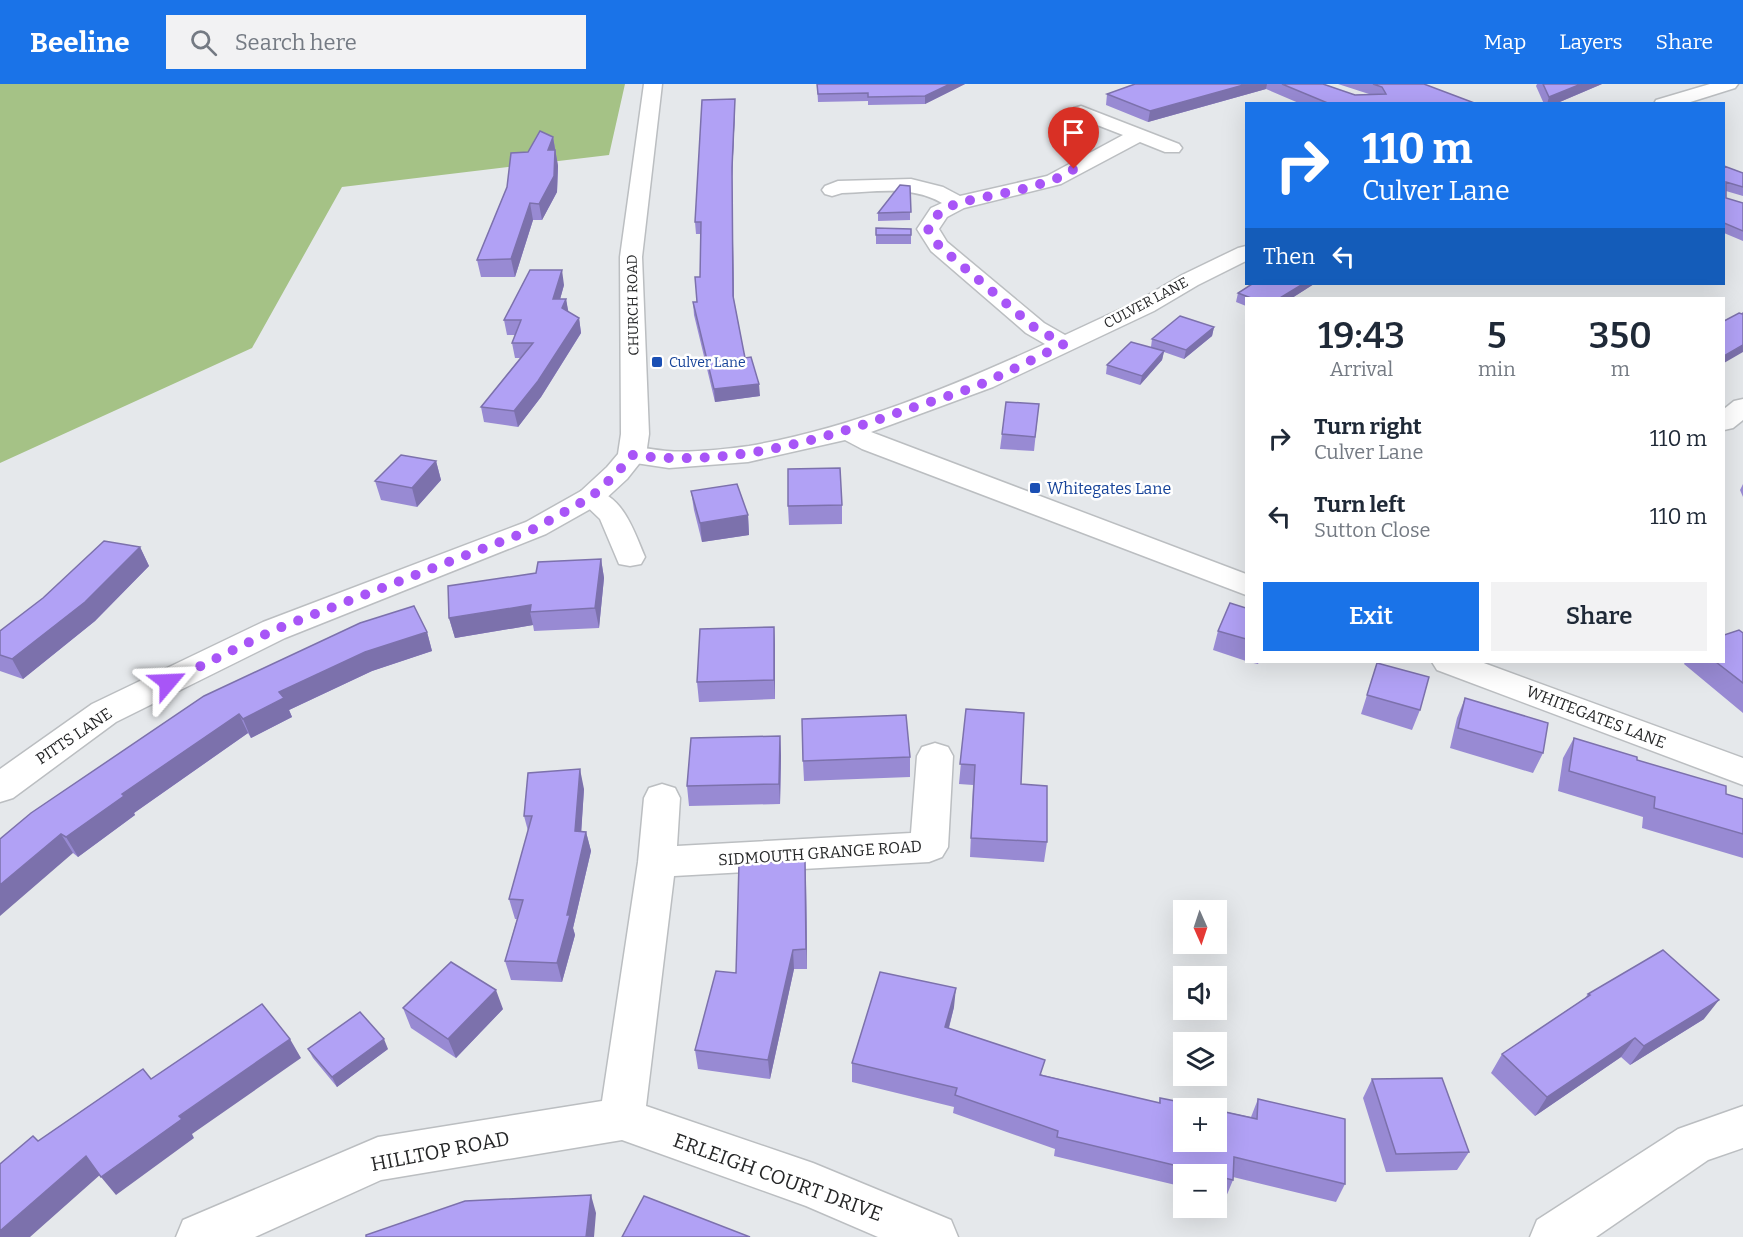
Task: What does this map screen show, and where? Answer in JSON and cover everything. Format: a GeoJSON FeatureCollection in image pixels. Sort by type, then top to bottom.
{"type":"FeatureCollection","features":[{"type":"Feature","properties":{"kind":"street","name":"CHURCH ROAD"},"geometry":{"type":"LineString","coordinates":[[632,455],[635,434],[631,257],[653,84]]}},
{"type":"Feature","properties":{"kind":"street"},"geometry":{"type":"LineString","coordinates":[[1668,102],[1714,85]]}},
{"type":"Feature","properties":{"kind":"street"},"geometry":{"type":"LineString","coordinates":[[1082,112],[1172,148]]}},
{"type":"Feature","properties":{"kind":"street"},"geometry":{"type":"LineString","coordinates":[[1064,344],[1035,328],[918,229],[957,203],[1054,180],[1138,135]]}},
{"type":"Feature","properties":{"kind":"street"},"geometry":{"type":"LineString","coordinates":[[832,190],[838,187],[911,185],[936,191],[957,203]]}},
{"type":"Feature","properties":{"kind":"street","name":"CULVER LANE"},"geometry":{"type":"LineString","coordinates":[[632,455],[669,460],[748,454],[848,430],[984,382],[1146,306],[1190,280],[1245,253]]}},
{"type":"Feature","properties":{"kind":"street"},"geometry":{"type":"LineString","coordinates":[[1725,421],[1743,407]]}},
{"type":"Feature","properties":{"kind":"street"},"geometry":{"type":"LineString","coordinates":[[848,430],[872,443],[1245,585]]}},
{"type":"Feature","properties":{"kind":"street","name":"PITTS LANE"},"geometry":{"type":"LineString","coordinates":[[0,788],[104,713],[274,630],[536,528],[591,497],[617,473],[632,455]]}},
{"type":"Feature","properties":{"kind":"street"},"geometry":{"type":"LineString","coordinates":[[591,497],[613,515],[630,557]]}},
{"type":"Feature","properties":{"kind":"street","name":"WHITEGATES LANE"},"geometry":{"type":"LineString","coordinates":[[1452,663],[1743,772]]}},
{"type":"Feature","properties":{"kind":"street","name":"SIDMOUTH GRANGE ROAD"},"geometry":{"type":"LineString","coordinates":[[657,862],[929,848],[935,756]]}},
{"type":"Feature","properties":{"kind":"street"},"geometry":{"type":"LineString","coordinates":[[622,1119],[657,862],[662,798]]}},
{"type":"Feature","properties":{"kind":"street","name":"HILLTOP ROAD"},"geometry":{"type":"LineString","coordinates":[[200,1237],[378,1159],[622,1119]]}},
{"type":"Feature","properties":{"kind":"street","name":"ERLEIGH COURT DRIVE"},"geometry":{"type":"LineString","coordinates":[[622,1119],[813,1186],[934,1237]]}},
{"type":"Feature","properties":{"kind":"street"},"geometry":{"type":"LineString","coordinates":[[1554,1237],[1694,1144],[1743,1127]]}},
{"type":"Feature","properties":{"kind":"green space"},"geometry":{"type":"Polygon","coordinates":[[[0,84],[625,84],[609,155],[342,187],[252,348],[0,463],[0,84]]]}},
{"type":"Feature","properties":{"kind":"building"},"geometry":{"type":"Polygon","coordinates":[[[817,84],[950,84],[925,96],[868,97],[868,93],[818,94],[817,84]]]}},
{"type":"Feature","properties":{"kind":"building"},"geometry":{"type":"Polygon","coordinates":[[[1135,84],[1247,84],[1150,111],[1107,94],[1135,84]]]}},
{"type":"Feature","properties":{"kind":"building"},"geometry":{"type":"Polygon","coordinates":[[[1282,84],[1323,84],[1355,95],[1386,94],[1382,87],[1373,84],[1424,84],[1472,102],[1325,102],[1282,84]]]}},
{"type":"Feature","properties":{"kind":"building"},"geometry":{"type":"Polygon","coordinates":[[[1543,84],[1581,84],[1549,97],[1543,84]]]}},
{"type":"Feature","properties":{"kind":"building"},"geometry":{"type":"Polygon","coordinates":[[[735,99],[732,168],[733,296],[745,358],[751,357],[759,384],[714,389],[693,302],[697,302],[695,277],[700,277],[701,222],[695,222],[702,100],[735,99]]]}},
{"type":"Feature","properties":{"kind":"building"},"geometry":{"type":"Polygon","coordinates":[[[540,131],[553,137],[548,150],[555,150],[554,176],[539,204],[530,203],[511,259],[477,260],[507,187],[511,153],[528,152],[540,131]]]}},
{"type":"Feature","properties":{"kind":"building"},"geometry":{"type":"Polygon","coordinates":[[[1725,166],[1743,173],[1743,187],[1726,182],[1726,198],[1743,203],[1743,231],[1725,223],[1725,166]]]}},
{"type":"Feature","properties":{"kind":"building"},"geometry":{"type":"Polygon","coordinates":[[[900,185],[910,186],[911,212],[878,213],[900,185]]]}},
{"type":"Feature","properties":{"kind":"building"},"geometry":{"type":"Polygon","coordinates":[[[876,228],[911,229],[911,235],[876,235],[876,228]]]}},
{"type":"Feature","properties":{"kind":"building"},"geometry":{"type":"Polygon","coordinates":[[[530,270],[562,270],[553,299],[566,299],[562,308],[579,318],[538,381],[514,411],[481,407],[533,343],[512,343],[521,320],[504,320],[530,270]]]}},
{"type":"Feature","properties":{"kind":"building"},"geometry":{"type":"Polygon","coordinates":[[[1250,285],[1301,285],[1282,297],[1248,297],[1238,293],[1250,285]]]}},
{"type":"Feature","properties":{"kind":"building"},"geometry":{"type":"Polygon","coordinates":[[[1743,313],[1743,345],[1725,355],[1725,320],[1743,313]]]}},
{"type":"Feature","properties":{"kind":"building"},"geometry":{"type":"Polygon","coordinates":[[[1180,316],[1214,327],[1186,350],[1152,339],[1180,316]]]}},
{"type":"Feature","properties":{"kind":"building"},"geometry":{"type":"Polygon","coordinates":[[[1131,342],[1164,351],[1142,376],[1107,365],[1131,342]]]}},
{"type":"Feature","properties":{"kind":"building"},"geometry":{"type":"Polygon","coordinates":[[[1006,402],[1039,404],[1035,437],[1002,434],[1006,402]]]}},
{"type":"Feature","properties":{"kind":"building"},"geometry":{"type":"Polygon","coordinates":[[[401,455],[436,461],[412,488],[375,481],[401,455]]]}},
{"type":"Feature","properties":{"kind":"building"},"geometry":{"type":"Polygon","coordinates":[[[840,468],[842,505],[788,506],[788,469],[840,468]]]}},
{"type":"Feature","properties":{"kind":"building"},"geometry":{"type":"Polygon","coordinates":[[[737,484],[748,515],[700,523],[691,491],[737,484]]]}},
{"type":"Feature","properties":{"kind":"building"},"geometry":{"type":"Polygon","coordinates":[[[104,541],[140,547],[85,602],[12,659],[0,655],[0,631],[43,598],[104,541]]]}},
{"type":"Feature","properties":{"kind":"building"},"geometry":{"type":"Polygon","coordinates":[[[601,559],[595,608],[530,612],[531,605],[449,618],[448,586],[536,573],[538,562],[601,559]]]}},
{"type":"Feature","properties":{"kind":"building"},"geometry":{"type":"Polygon","coordinates":[[[1230,603],[1245,608],[1245,639],[1218,631],[1230,603]]]}},
{"type":"Feature","properties":{"kind":"building"},"geometry":{"type":"Polygon","coordinates":[[[414,606],[427,632],[365,652],[279,692],[284,698],[243,719],[239,714],[122,794],[124,796],[66,837],[61,834],[0,885],[0,839],[31,813],[204,696],[360,623],[414,606]]]}},
{"type":"Feature","properties":{"kind":"building"},"geometry":{"type":"Polygon","coordinates":[[[774,627],[774,680],[697,682],[700,629],[774,627]]]}},
{"type":"Feature","properties":{"kind":"building"},"geometry":{"type":"Polygon","coordinates":[[[1739,630],[1743,633],[1743,683],[1717,663],[1725,663],[1725,635],[1739,630]]]}},
{"type":"Feature","properties":{"kind":"building"},"geometry":{"type":"Polygon","coordinates":[[[1377,663],[1429,677],[1420,710],[1367,695],[1377,663]]]}},
{"type":"Feature","properties":{"kind":"building"},"geometry":{"type":"Polygon","coordinates":[[[1465,698],[1548,723],[1543,753],[1458,728],[1465,698]]]}},
{"type":"Feature","properties":{"kind":"building"},"geometry":{"type":"Polygon","coordinates":[[[966,709],[1024,713],[1021,784],[1047,786],[1047,842],[971,838],[975,765],[960,764],[966,709]]]}},
{"type":"Feature","properties":{"kind":"building"},"geometry":{"type":"Polygon","coordinates":[[[906,715],[910,757],[803,761],[802,719],[906,715]]]}},
{"type":"Feature","properties":{"kind":"building"},"geometry":{"type":"Polygon","coordinates":[[[780,736],[779,784],[687,786],[691,738],[780,736]]]}},
{"type":"Feature","properties":{"kind":"building"},"geometry":{"type":"Polygon","coordinates":[[[1574,738],[1637,757],[1637,760],[1726,786],[1726,794],[1743,799],[1743,834],[1654,808],[1655,797],[1569,771],[1574,738]]]}},
{"type":"Feature","properties":{"kind":"building"},"geometry":{"type":"Polygon","coordinates":[[[580,769],[575,831],[586,832],[567,915],[570,915],[557,963],[505,961],[523,900],[509,899],[532,816],[524,816],[528,773],[580,769]]]}},
{"type":"Feature","properties":{"kind":"building"},"geometry":{"type":"Polygon","coordinates":[[[805,861],[806,949],[793,950],[768,1060],[695,1050],[716,971],[736,973],[739,863],[805,861]]]}},
{"type":"Feature","properties":{"kind":"building"},"geometry":{"type":"Polygon","coordinates":[[[1663,950],[1719,1000],[1644,1046],[1635,1038],[1547,1097],[1502,1054],[1590,995],[1588,994],[1663,950]]]}},
{"type":"Feature","properties":{"kind":"building"},"geometry":{"type":"Polygon","coordinates":[[[451,962],[496,990],[448,1039],[403,1008],[451,962]]]}},
{"type":"Feature","properties":{"kind":"building"},"geometry":{"type":"Polygon","coordinates":[[[880,972],[956,988],[945,1027],[1045,1060],[1040,1075],[1160,1103],[1160,1098],[1173,1101],[1173,1152],[1227,1152],[1227,1112],[1257,1119],[1258,1099],[1345,1119],[1345,1184],[1234,1157],[1233,1180],[1227,1179],[1227,1164],[1173,1165],[1057,1137],[1058,1131],[955,1095],[957,1088],[852,1063],[880,972]]]}},
{"type":"Feature","properties":{"kind":"building"},"geometry":{"type":"Polygon","coordinates":[[[262,1004],[290,1039],[179,1116],[182,1119],[101,1177],[86,1156],[0,1231],[0,1164],[33,1136],[38,1141],[143,1069],[151,1079],[262,1004]]]}},
{"type":"Feature","properties":{"kind":"building"},"geometry":{"type":"Polygon","coordinates":[[[360,1012],[384,1039],[332,1077],[308,1049],[360,1012]]]}},
{"type":"Feature","properties":{"kind":"building"},"geometry":{"type":"Polygon","coordinates":[[[1442,1078],[1469,1152],[1396,1154],[1372,1079],[1442,1078]]]}},
{"type":"Feature","properties":{"kind":"building"},"geometry":{"type":"Polygon","coordinates":[[[591,1195],[586,1237],[366,1237],[366,1235],[465,1201],[591,1195]]]}},
{"type":"Feature","properties":{"kind":"building"},"geometry":{"type":"Polygon","coordinates":[[[644,1196],[750,1237],[622,1237],[644,1196]]]}},
{"type":"Feature","properties":{"kind":"place","name":"Culver Lane"},"geometry":{"type":"Point","coordinates":[657,362]}},
{"type":"Feature","properties":{"kind":"place","name":"Whitegates Lane"},"geometry":{"type":"Point","coordinates":[1035,488]}},
{"type":"Feature","properties":{"kind":"route"},"geometry":{"type":"LineString","coordinates":[[168,682],[274,630],[536,528],[591,497],[617,473],[632,455],[669,460],[700,459],[748,454],[790,446],[848,430],[984,382],[1064,344],[1035,328],[939,246],[928,229],[939,213],[957,203],[1054,180],[1074,169]]}}]}
